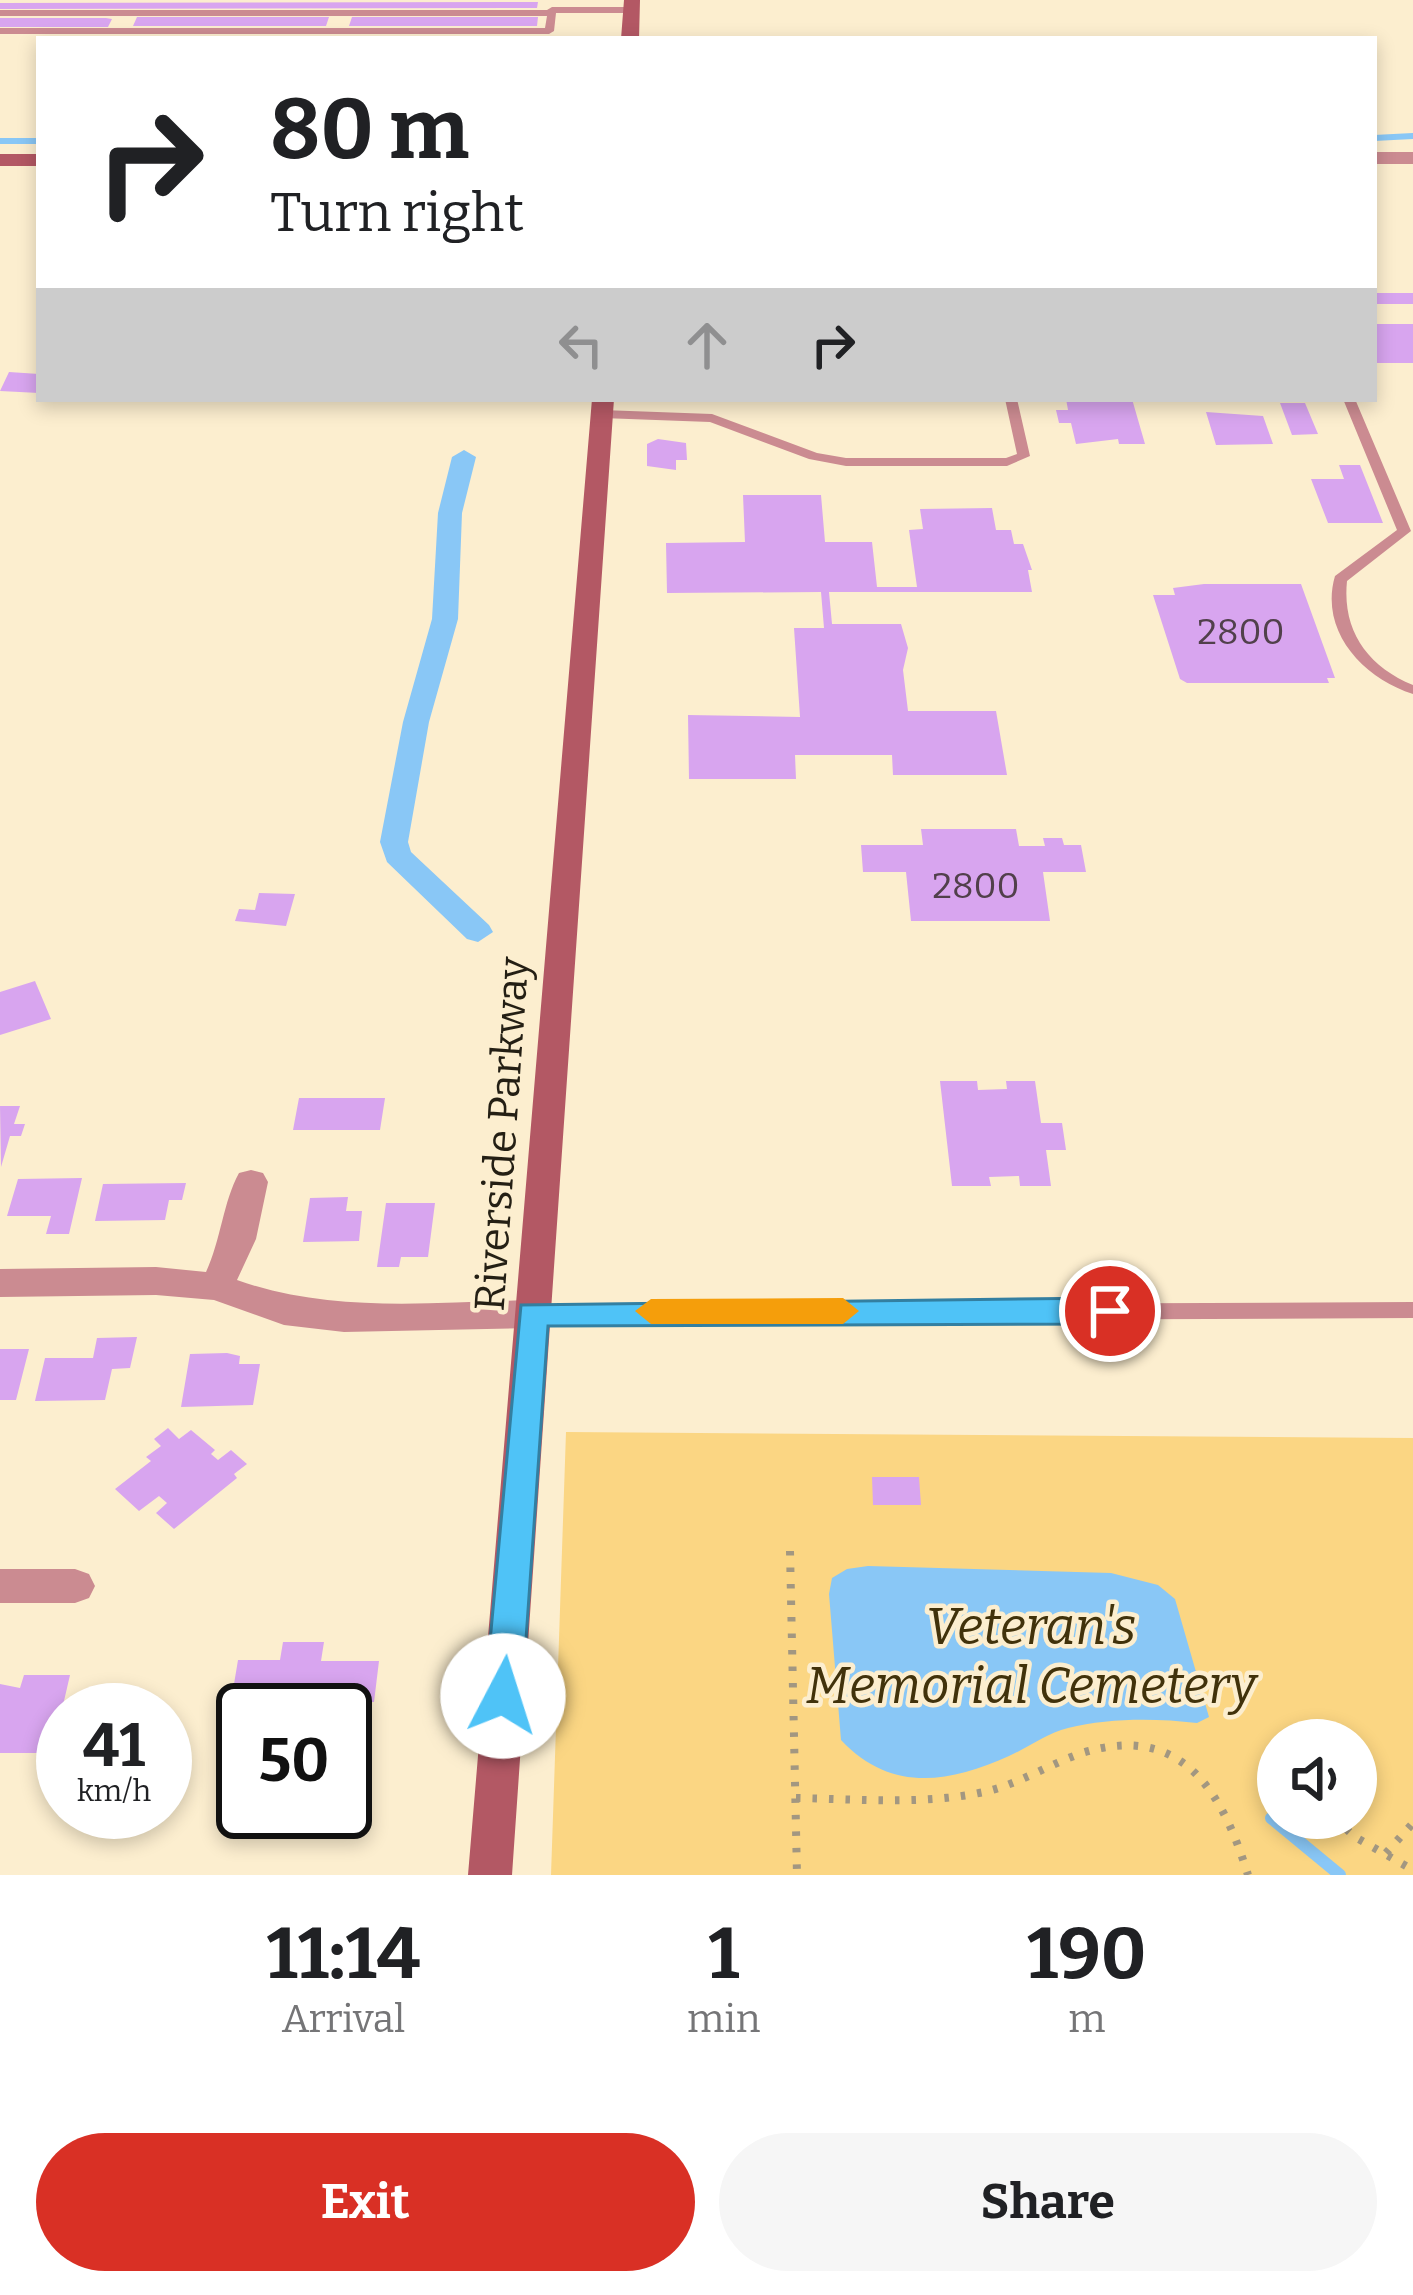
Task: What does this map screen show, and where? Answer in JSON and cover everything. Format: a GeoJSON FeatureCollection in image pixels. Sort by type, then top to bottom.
{"type":"FeatureCollection","features":[{"type":"Feature","properties":{"kind":"main road"},"geometry":{"type":"LineString","coordinates":[[630,36],[632,5]]}},
{"type":"Feature","properties":{"kind":"main road"},"geometry":{"type":"LineString","coordinates":[[0,160],[36,160]]}},
{"type":"Feature","properties":{"kind":"main road","name":"Riverside Parkway"},"geometry":{"type":"LineString","coordinates":[[490,1875],[603,407]]}},
{"type":"Feature","properties":{"kind":"street"},"geometry":{"type":"LineString","coordinates":[[1377,158],[1413,158]]}},
{"type":"Feature","properties":{"kind":"street"},"geometry":{"type":"LineString","coordinates":[[216,1287],[239,1239],[251,1182]]}},
{"type":"Feature","properties":{"kind":"street"},"geometry":{"type":"LineString","coordinates":[[0,1283],[156,1281],[216,1287],[284,1311],[344,1318],[532,1314]]}},
{"type":"Feature","properties":{"kind":"street"},"geometry":{"type":"LineString","coordinates":[[0,1586],[75,1586]]}},
{"type":"Feature","properties":{"kind":"lane"},"geometry":{"type":"LineString","coordinates":[[0,14],[551,14],[632,5]]}},
{"type":"Feature","properties":{"kind":"lane"},"geometry":{"type":"LineString","coordinates":[[118,31],[126,14]]}},
{"type":"Feature","properties":{"kind":"lane"},"geometry":{"type":"LineString","coordinates":[[337,31],[342,14]]}},
{"type":"Feature","properties":{"kind":"lane"},"geometry":{"type":"LineString","coordinates":[[0,31],[549,31],[551,14]]}},
{"type":"Feature","properties":{"kind":"lane"},"geometry":{"type":"LineString","coordinates":[[603,407],[712,418],[814,456],[846,462],[1007,462],[1024,456],[1012,402]]}},
{"type":"Feature","properties":{"kind":"lane"},"geometry":{"type":"LineString","coordinates":[[1349,402],[1404,530],[1340,579],[1336,600],[1351,645],[1366,666],[1413,690]]}},
{"type":"Feature","properties":{"kind":"lane"},"geometry":{"type":"LineString","coordinates":[[532,1314],[1413,1310]]}},
{"type":"Feature","properties":{"kind":"path"},"geometry":{"type":"LineString","coordinates":[[790,1550],[797,1875]]}},
{"type":"Feature","properties":{"kind":"path"},"geometry":{"type":"LineString","coordinates":[[796,1798],[947,1798],[1005,1787],[1104,1746],[1158,1748],[1190,1762],[1232,1828],[1248,1875]]}},
{"type":"Feature","properties":{"kind":"path"},"geometry":{"type":"LineString","coordinates":[[1386,1853],[1402,1828],[1413,1823]]}},
{"type":"Feature","properties":{"kind":"path"},"geometry":{"type":"LineString","coordinates":[[1365,1839],[1413,1870]]}},
{"type":"Feature","properties":{"kind":"green space","name":"Veteran's Memorial Cemetery"},"geometry":{"type":"Polygon","coordinates":[[[566,1432],[1413,1438],[1413,1875],[551,1875],[566,1432]]]}},
{"type":"Feature","properties":{"kind":"water"},"geometry":{"type":"Polygon","coordinates":[[[847,1569],[1111,1573],[1158,1585],[1175,1599],[1209,1717],[1197,1723],[1132,1720],[1068,1728],[986,1765],[942,1777],[899,1775],[879,1768],[841,1740],[829,1594],[832,1578],[847,1569]]]}},
{"type":"Feature","properties":{"kind":"building"},"geometry":{"type":"Polygon","coordinates":[[[538,2],[537,8],[0,9],[0,3],[538,2]]]}},
{"type":"Feature","properties":{"kind":"building"},"geometry":{"type":"Polygon","coordinates":[[[137,17],[329,17],[326,26],[133,26],[137,17]]]}},
{"type":"Feature","properties":{"kind":"building"},"geometry":{"type":"Polygon","coordinates":[[[352,17],[538,17],[537,26],[349,26],[352,17]]]}},
{"type":"Feature","properties":{"kind":"building"},"geometry":{"type":"Polygon","coordinates":[[[0,18],[112,19],[108,27],[0,27],[0,18]]]}},
{"type":"Feature","properties":{"kind":"building"},"geometry":{"type":"Polygon","coordinates":[[[1377,293],[1413,293],[1413,304],[1377,304],[1377,293]]]}},
{"type":"Feature","properties":{"kind":"building"},"geometry":{"type":"Polygon","coordinates":[[[1377,324],[1413,324],[1413,363],[1377,363],[1377,324]]]}},
{"type":"Feature","properties":{"kind":"building"},"geometry":{"type":"Polygon","coordinates":[[[9,372],[36,374],[36,393],[0,391],[9,372]]]}},
{"type":"Feature","properties":{"kind":"building"},"geometry":{"type":"Polygon","coordinates":[[[1067,402],[1133,402],[1145,444],[1119,444],[1118,439],[1076,444],[1071,423],[1059,423],[1056,410],[1068,410],[1067,402]]]}},
{"type":"Feature","properties":{"kind":"building"},"geometry":{"type":"Polygon","coordinates":[[[1280,403],[1305,403],[1318,434],[1292,435],[1280,403]]]}},
{"type":"Feature","properties":{"kind":"building"},"geometry":{"type":"Polygon","coordinates":[[[1206,412],[1263,416],[1273,444],[1216,445],[1206,412]]]}},
{"type":"Feature","properties":{"kind":"building"},"geometry":{"type":"Polygon","coordinates":[[[658,439],[686,443],[687,460],[676,460],[676,470],[647,466],[647,444],[658,439]]]}},
{"type":"Feature","properties":{"kind":"building"},"geometry":{"type":"Polygon","coordinates":[[[1339,465],[1360,465],[1383,523],[1328,523],[1311,479],[1344,479],[1339,465]]]}},
{"type":"Feature","properties":{"kind":"building"},"geometry":{"type":"Polygon","coordinates":[[[743,495],[821,495],[825,542],[872,542],[877,587],[917,587],[909,530],[923,529],[920,509],[992,508],[996,530],[1011,530],[1014,544],[1023,544],[1032,570],[1028,570],[1032,592],[829,592],[832,624],[901,624],[908,648],[903,670],[908,711],[996,711],[1007,775],[893,775],[892,755],[795,755],[796,779],[689,779],[688,715],[800,717],[794,628],[824,628],[821,592],[667,593],[666,543],[745,542],[743,495]]]}},
{"type":"Feature","properties":{"kind":"building"},"geometry":{"type":"Polygon","coordinates":[[[1301,584],[1335,678],[1327,678],[1329,683],[1187,683],[1180,679],[1153,595],[1175,595],[1173,588],[1301,584]]]}},
{"type":"Feature","properties":{"kind":"building"},"geometry":{"type":"Polygon","coordinates":[[[921,829],[1016,829],[1019,846],[1045,846],[1043,838],[1062,838],[1064,845],[1081,845],[1086,872],[1043,872],[1050,921],[911,921],[906,872],[863,872],[861,845],[923,845],[921,829]]]}},
{"type":"Feature","properties":{"kind":"building"},"geometry":{"type":"Polygon","coordinates":[[[259,893],[295,894],[286,926],[235,921],[239,909],[255,910],[259,893]]]}},
{"type":"Feature","properties":{"kind":"building"},"geometry":{"type":"Polygon","coordinates":[[[35,981],[51,1019],[0,1035],[0,992],[35,981]]]}},
{"type":"Feature","properties":{"kind":"building"},"geometry":{"type":"Polygon","coordinates":[[[940,1081],[977,1081],[978,1090],[1007,1089],[1006,1081],[1035,1081],[1041,1123],[1062,1123],[1066,1150],[1046,1150],[1051,1186],[1020,1186],[1019,1176],[989,1177],[991,1186],[952,1186],[940,1081]]]}},
{"type":"Feature","properties":{"kind":"building"},"geometry":{"type":"Polygon","coordinates":[[[299,1098],[385,1098],[380,1130],[293,1130],[299,1098]]]}},
{"type":"Feature","properties":{"kind":"building"},"geometry":{"type":"Polygon","coordinates":[[[0,1106],[20,1106],[14,1124],[25,1124],[21,1136],[10,1136],[1,1167],[0,1106]]]}},
{"type":"Feature","properties":{"kind":"building"},"geometry":{"type":"Polygon","coordinates":[[[82,1178],[69,1234],[46,1234],[51,1216],[7,1216],[18,1179],[82,1178]]]}},
{"type":"Feature","properties":{"kind":"building"},"geometry":{"type":"Polygon","coordinates":[[[186,1183],[182,1200],[169,1200],[165,1220],[95,1221],[103,1184],[186,1183]]]}},
{"type":"Feature","properties":{"kind":"building"},"geometry":{"type":"Polygon","coordinates":[[[348,1197],[346,1211],[362,1211],[359,1241],[303,1242],[310,1198],[348,1197]]]}},
{"type":"Feature","properties":{"kind":"building"},"geometry":{"type":"Polygon","coordinates":[[[386,1203],[435,1203],[428,1257],[401,1257],[399,1267],[377,1267],[386,1203]]]}},
{"type":"Feature","properties":{"kind":"building"},"geometry":{"type":"Polygon","coordinates":[[[137,1337],[130,1368],[112,1369],[105,1400],[35,1401],[45,1358],[93,1358],[97,1338],[137,1337]]]}},
{"type":"Feature","properties":{"kind":"building"},"geometry":{"type":"Polygon","coordinates":[[[0,1349],[29,1349],[16,1400],[0,1400],[0,1349]]]}},
{"type":"Feature","properties":{"kind":"building"},"geometry":{"type":"Polygon","coordinates":[[[227,1353],[240,1356],[239,1364],[260,1364],[253,1405],[181,1407],[190,1354],[227,1353]]]}},
{"type":"Feature","properties":{"kind":"building"},"geometry":{"type":"Polygon","coordinates":[[[168,1428],[179,1439],[191,1430],[215,1450],[211,1454],[218,1460],[231,1450],[247,1464],[234,1474],[237,1478],[174,1529],[156,1513],[167,1503],[159,1496],[139,1511],[115,1489],[151,1461],[146,1457],[161,1446],[154,1439],[168,1428]]]}},
{"type":"Feature","properties":{"kind":"building"},"geometry":{"type":"Polygon","coordinates":[[[872,1477],[919,1477],[921,1505],[873,1505],[872,1477]]]}},
{"type":"Feature","properties":{"kind":"building"},"geometry":{"type":"Polygon","coordinates":[[[283,1642],[324,1642],[321,1661],[379,1661],[374,1702],[372,1683],[234,1683],[238,1660],[280,1660],[283,1642]]]}},
{"type":"Feature","properties":{"kind":"building"},"geometry":{"type":"Polygon","coordinates":[[[24,1675],[70,1675],[68,1683],[36,1683],[36,1753],[0,1753],[0,1684],[20,1688],[24,1675]]]}},
{"type":"Feature","properties":{"kind":"waterway"},"geometry":{"type":"LineString","coordinates":[[1377,138],[1413,136]]}},
{"type":"Feature","properties":{"kind":"waterway"},"geometry":{"type":"LineString","coordinates":[[0,141],[36,141]]}},
{"type":"Feature","properties":{"kind":"waterway"},"geometry":{"type":"LineString","coordinates":[[464,457],[450,513],[445,619],[416,722],[394,842],[397,855],[478,932]]}},
{"type":"Feature","properties":{"kind":"waterway"},"geometry":{"type":"LineString","coordinates":[[1296,1839],[1340,1875]]}},
{"type":"Feature","properties":{"kind":"slow traffic"},"geometry":{"type":"LineString","coordinates":[[651,1311],[843,1311]]}},
{"type":"Feature","properties":{"kind":"route"},"geometry":{"type":"LineString","coordinates":[[503,1696],[532,1314],[1110,1311]]}}]}
